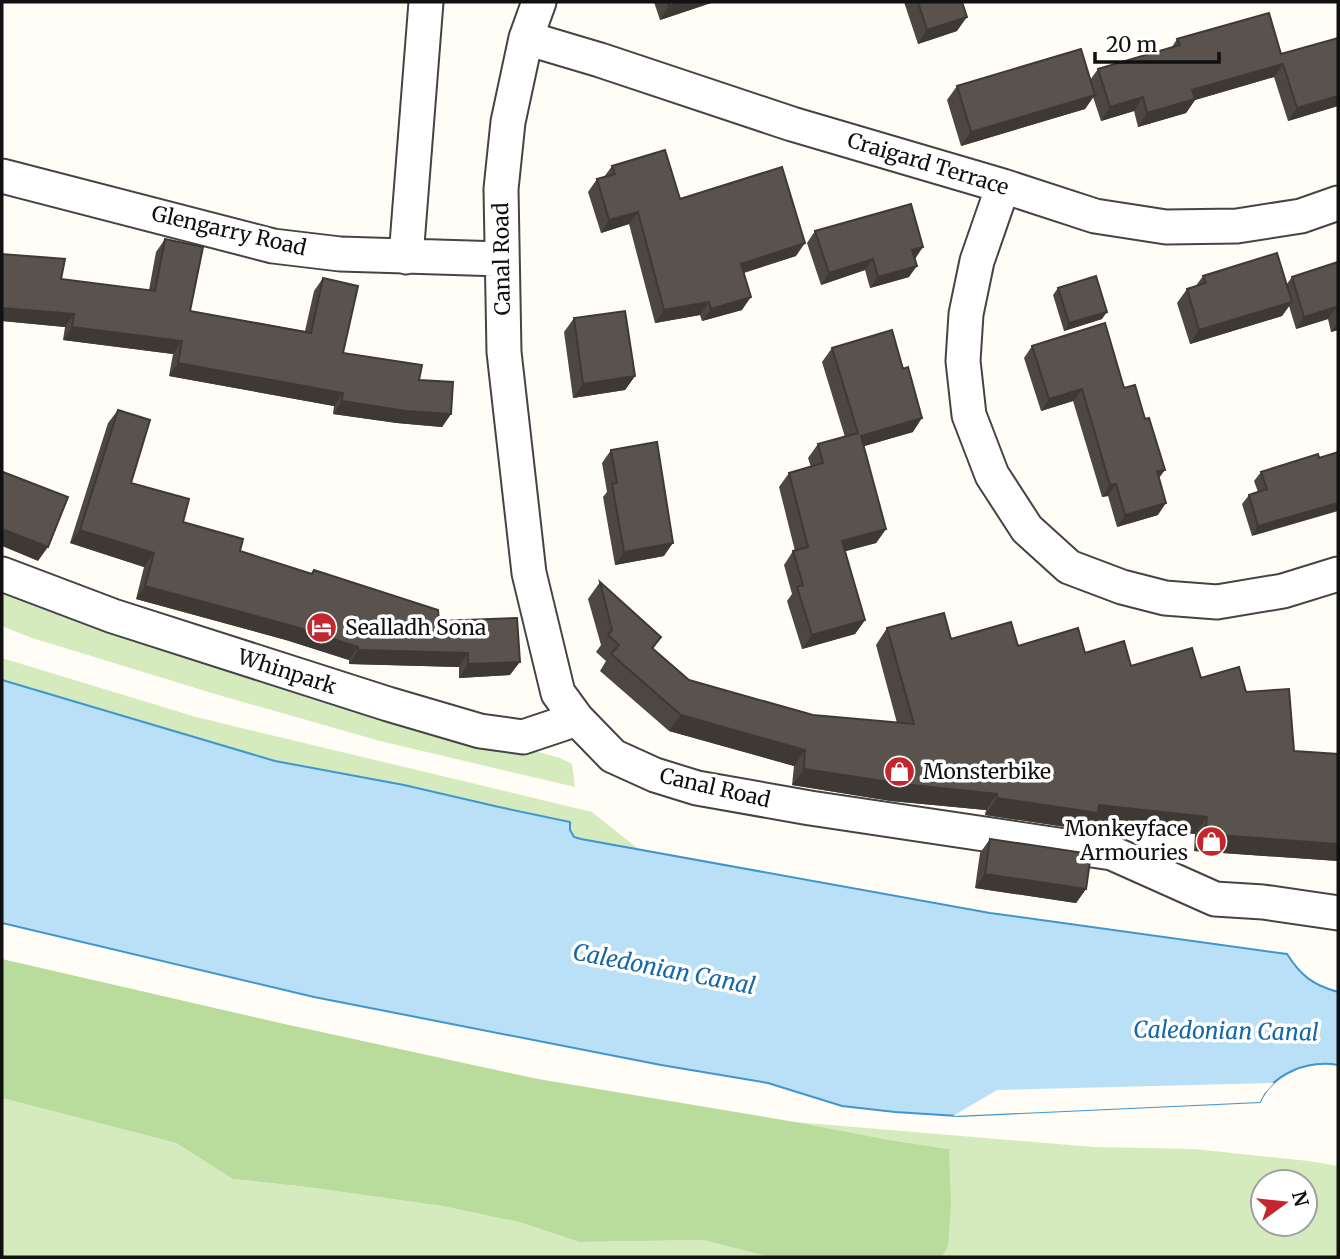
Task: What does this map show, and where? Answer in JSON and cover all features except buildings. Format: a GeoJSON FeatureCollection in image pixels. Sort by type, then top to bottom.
{"type":"FeatureCollection","features":[{"type":"Feature","properties":{"kind":"street"},"geometry":{"type":"LineString","coordinates":[[406,257],[426,2]]}},
{"type":"Feature","properties":{"kind":"street","name":"Canal Road"},"geometry":{"type":"LineString","coordinates":[[539,2],[526,38],[508,122],[501,189],[504,352],[529,573],[558,693],[577,719],[612,756],[655,775],[696,788],[810,808],[1112,853],[1215,899],[1338,912]]}},
{"type":"Feature","properties":{"kind":"street","name":"Craigard Terrace"},"geometry":{"type":"LineString","coordinates":[[526,38],[792,124],[1095,216],[1166,227],[1237,226],[1301,216],[1338,203]]}},
{"type":"Feature","properties":{"kind":"street","name":"Glengarry Road"},"geometry":{"type":"LineString","coordinates":[[2,176],[273,246],[340,254],[502,259]]}},
{"type":"Feature","properties":{"kind":"street"},"geometry":{"type":"LineString","coordinates":[[1003,186],[977,261],[966,314],[963,361],[969,415],[992,475],[1027,529],[1069,567],[1122,587],[1165,598],[1217,602],[1283,592],[1338,574]]}},
{"type":"Feature","properties":{"kind":"street","name":"Whinpark"},"geometry":{"type":"LineString","coordinates":[[2,574],[113,616],[480,731],[523,737],[577,719]]}},
{"type":"Feature","properties":{"kind":"green space"},"geometry":{"type":"Polygon","coordinates":[[[2,585],[428,721],[560,758],[572,764],[575,787],[380,741],[29,637],[2,626],[2,585]]]}},
{"type":"Feature","properties":{"kind":"green space"},"geometry":{"type":"Polygon","coordinates":[[[2,658],[196,717],[592,812],[641,851],[574,837],[570,822],[404,785],[275,761],[2,680],[2,658]]]}},
{"type":"Feature","properties":{"kind":"green space"},"geometry":{"type":"Polygon","coordinates":[[[2,959],[538,1079],[949,1149],[951,1203],[948,1247],[942,1257],[770,1257],[703,1240],[579,1242],[519,1222],[442,1206],[233,1179],[176,1143],[2,1098],[2,959]]]}},
{"type":"Feature","properties":{"kind":"green space"},"geometry":{"type":"Polygon","coordinates":[[[2,1098],[176,1143],[234,1179],[442,1206],[519,1222],[579,1242],[703,1240],[770,1257],[2,1257],[2,1098]]]}},
{"type":"Feature","properties":{"kind":"green space"},"geometry":{"type":"Polygon","coordinates":[[[795,1122],[1094,1147],[1194,1149],[1338,1166],[1338,1257],[942,1257],[948,1247],[948,1149],[795,1122]]]}},
{"type":"Feature","properties":{"kind":"water","name":"Caledonian Canal"},"geometry":{"type":"Polygon","coordinates":[[[2,680],[275,761],[404,785],[570,822],[574,837],[581,839],[990,913],[1287,954],[1308,979],[1338,992],[1338,1065],[1304,1067],[1282,1076],[1273,1083],[1260,1102],[958,1116],[895,1112],[842,1106],[768,1083],[661,1065],[314,997],[2,923],[2,680]]]}},
{"type":"Feature","properties":{"kind":"pier"},"geometry":{"type":"Polygon","coordinates":[[[1274,1083],[1260,1102],[953,1116],[997,1090],[1274,1083]]]}},
{"type":"Feature","properties":{"kind":"place","name":"Sealladh Sona"},"geometry":{"type":"Point","coordinates":[322,628]}},
{"type":"Feature","properties":{"kind":"place","name":"Monsterbike"},"geometry":{"type":"Point","coordinates":[900,772]}},
{"type":"Feature","properties":{"kind":"place","name":"Monkeyface Armouries"},"geometry":{"type":"Point","coordinates":[1211,841]}}]}
